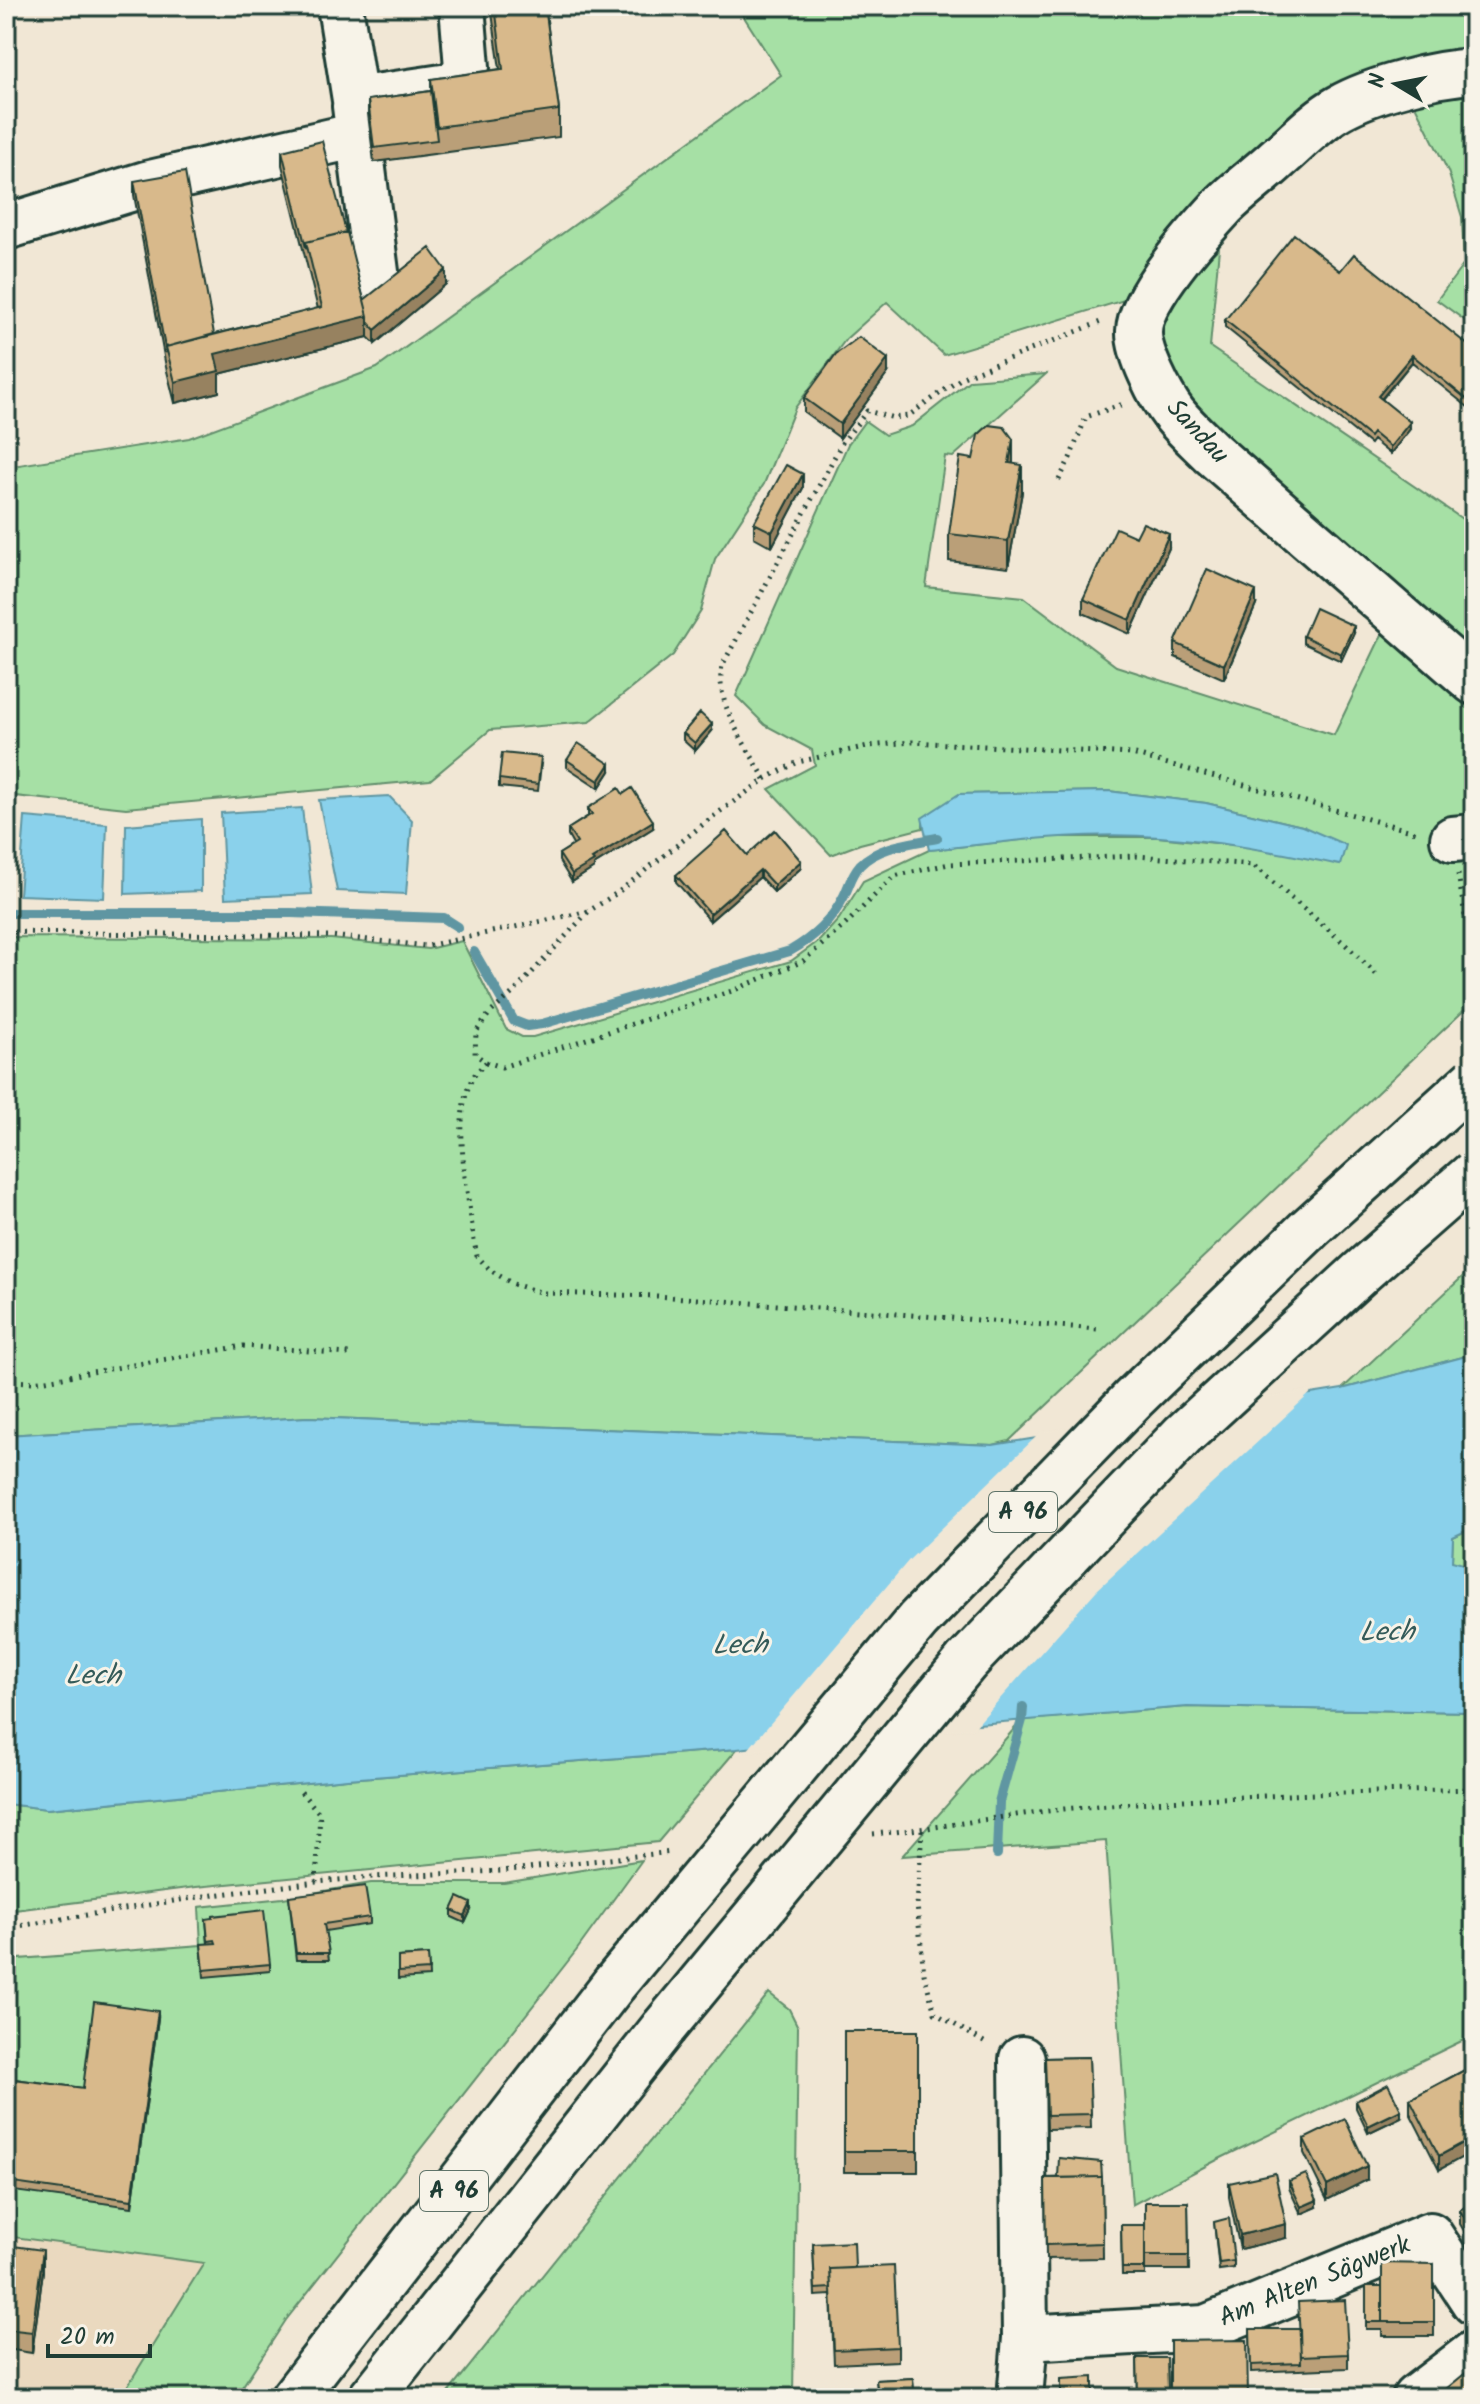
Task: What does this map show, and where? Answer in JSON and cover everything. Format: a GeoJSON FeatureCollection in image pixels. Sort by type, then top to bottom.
{"type":"FeatureCollection","features":[{"type":"Feature","properties":{"kind":"main road"},"geometry":{"type":"LineString","coordinates":[[340,6],[377,280]]}},
{"type":"Feature","properties":{"kind":"main road"},"geometry":{"type":"LineString","coordinates":[[6,227],[456,85],[467,67],[462,6]]}},
{"type":"Feature","properties":{"kind":"main road","name":"Sandau"},"geometry":{"type":"LineString","coordinates":[[1474,71],[1414,81],[1360,98],[1339,108],[1311,128],[1224,206],[1159,283],[1140,319],[1139,335],[1142,350],[1174,414],[1213,454],[1474,682]]}},
{"type":"Feature","properties":{"kind":"main road","name":"A 96"},"geometry":{"type":"LineString","coordinates":[[293,2398],[614,1984],[918,1620],[1133,1399],[1310,1228],[1474,1080]]}},
{"type":"Feature","properties":{"kind":"main road","name":"A 96"},"geometry":{"type":"LineString","coordinates":[[371,2398],[664,2027],[976,1651],[1183,1435],[1474,1173]]}},
{"type":"Feature","properties":{"kind":"main road"},"geometry":{"type":"LineString","coordinates":[[1020,2398],[1025,2338],[1022,2059]]}},
{"type":"Feature","properties":{"kind":"main road","name":"Am Alten Sägwerk"},"geometry":{"type":"LineString","coordinates":[[1025,2338],[1205,2328],[1430,2235],[1474,2302]]}},
{"type":"Feature","properties":{"kind":"main road"},"geometry":{"type":"LineString","coordinates":[[1415,2398],[1474,2353]]}},
{"type":"Feature","properties":{"kind":"path"},"geometry":{"type":"LineString","coordinates":[[765,779],[722,701],[719,681],[722,666],[842,443],[867,411],[894,418],[908,416],[963,377],[1147,303]]}},
{"type":"Feature","properties":{"kind":"path"},"geometry":{"type":"LineString","coordinates":[[1059,480],[1086,417],[1117,405],[1164,398]]}},
{"type":"Feature","properties":{"kind":"path"},"geometry":{"type":"LineString","coordinates":[[1379,977],[1253,865],[1136,856],[949,864],[894,876],[803,961],[732,991],[502,1067],[486,1062],[475,1054],[476,1032],[489,1014],[515,991],[589,911],[617,893],[765,779],[798,762],[868,746],[912,742],[1119,752],[1433,837],[1464,838],[1465,915],[1474,924]]}},
{"type":"Feature","properties":{"kind":"path"},"geometry":{"type":"LineString","coordinates":[[6,932],[331,936],[427,946],[589,911]]}},
{"type":"Feature","properties":{"kind":"path"},"geometry":{"type":"LineString","coordinates":[[486,1062],[471,1079],[463,1101],[461,1129],[477,1256],[490,1270],[513,1284],[543,1293],[673,1297],[1098,1329]]}},
{"type":"Feature","properties":{"kind":"path"},"geometry":{"type":"LineString","coordinates":[[6,1381],[34,1382],[243,1346],[349,1354]]}},
{"type":"Feature","properties":{"kind":"path"},"geometry":{"type":"LineString","coordinates":[[861,1835],[922,1830],[1080,1807],[1193,1799],[1474,1789]]}},
{"type":"Feature","properties":{"kind":"path"},"geometry":{"type":"LineString","coordinates":[[301,1792],[320,1814],[316,1882]]}},
{"type":"Feature","properties":{"kind":"path"},"geometry":{"type":"LineString","coordinates":[[922,1830],[917,1905],[924,1974],[935,2013],[1005,2054],[1022,2059]]}},
{"type":"Feature","properties":{"kind":"path"},"geometry":{"type":"LineString","coordinates":[[6,1928],[205,1896],[316,1882],[501,1871],[679,1852]]}},
{"type":"Feature","properties":{"kind":"shaded area"},"geometry":{"type":"Polygon","coordinates":[[[6,2236],[205,2263],[120,2398],[6,2398],[6,2236]]]}},
{"type":"Feature","properties":{"kind":"green space"},"geometry":{"type":"Polygon","coordinates":[[[737,6],[1474,6],[1474,56],[1263,150],[1198,199],[1150,263],[1131,298],[944,355],[887,302],[846,339],[795,408],[764,484],[715,559],[701,611],[673,655],[589,722],[490,730],[430,780],[126,808],[6,795],[6,467],[189,438],[377,368],[781,75],[737,6]]]}},
{"type":"Feature","properties":{"kind":"green space"},"geometry":{"type":"Polygon","coordinates":[[[1474,90],[1474,327],[1437,300],[1464,264],[1462,217],[1448,171],[1413,101],[1474,90]]]}},
{"type":"Feature","properties":{"kind":"green space"},"geometry":{"type":"Polygon","coordinates":[[[1219,248],[1210,347],[1474,527],[1474,1001],[1009,1441],[993,1445],[308,1417],[6,1435],[6,937],[331,939],[428,949],[462,941],[506,1029],[522,1037],[533,1037],[791,961],[820,940],[839,919],[863,881],[929,850],[1048,837],[1157,837],[1244,846],[1302,826],[1206,803],[1108,791],[960,794],[923,818],[923,828],[831,855],[769,789],[815,765],[812,750],[765,725],[736,696],[848,444],[865,421],[885,435],[912,426],[970,380],[1046,374],[953,457],[945,456],[926,587],[1024,597],[1116,666],[1334,735],[1397,603],[1259,474],[1161,369],[1155,308],[1219,248]]]}},
{"type":"Feature","properties":{"kind":"green space"},"geometry":{"type":"Polygon","coordinates":[[[1474,1266],[1474,1354],[1342,1389],[1474,1266]]]}},
{"type":"Feature","properties":{"kind":"green space"},"geometry":{"type":"Polygon","coordinates":[[[1474,1527],[1474,1567],[1452,1562],[1453,1537],[1474,1527]]]}},
{"type":"Feature","properties":{"kind":"green space"},"geometry":{"type":"Polygon","coordinates":[[[1187,1707],[1474,1712],[1474,2035],[1219,2159],[1132,2205],[1106,1841],[902,1856],[1022,1720],[1187,1707]]]}},
{"type":"Feature","properties":{"kind":"green space"},"geometry":{"type":"Polygon","coordinates":[[[737,1749],[658,1842],[196,1887],[6,1911],[6,1804],[48,1809],[347,1779],[737,1749]]]}},
{"type":"Feature","properties":{"kind":"green space"},"geometry":{"type":"Polygon","coordinates":[[[642,1860],[576,1951],[286,2320],[235,2398],[120,2398],[204,2263],[6,2236],[6,2189],[132,2207],[83,2095],[6,2085],[6,1960],[201,1945],[199,1907],[283,1898],[371,1883],[504,1883],[642,1860]]]}},
{"type":"Feature","properties":{"kind":"green space"},"geometry":{"type":"Polygon","coordinates":[[[769,1993],[789,2009],[798,2027],[793,2398],[444,2398],[769,1993]]]}},
{"type":"Feature","properties":{"kind":"water"},"geometry":{"type":"Polygon","coordinates":[[[1108,791],[1206,803],[1302,826],[1346,845],[1340,865],[1228,844],[1131,836],[1044,838],[929,850],[922,818],[959,794],[1108,791]]]}},
{"type":"Feature","properties":{"kind":"water"},"geometry":{"type":"Polygon","coordinates":[[[389,796],[412,820],[406,894],[337,891],[319,800],[389,796]]]}},
{"type":"Feature","properties":{"kind":"water"},"geometry":{"type":"Polygon","coordinates":[[[302,808],[312,894],[225,898],[221,813],[302,808]]]}},
{"type":"Feature","properties":{"kind":"water"},"geometry":{"type":"Polygon","coordinates":[[[25,817],[107,824],[104,898],[19,895],[25,817]]]}},
{"type":"Feature","properties":{"kind":"water"},"geometry":{"type":"Polygon","coordinates":[[[201,819],[201,891],[125,894],[126,825],[201,819]]]}},
{"type":"Feature","properties":{"kind":"water","name":"Lech"},"geometry":{"type":"Polygon","coordinates":[[[1474,1354],[1474,1527],[1453,1537],[1452,1561],[1474,1567],[1474,1712],[1187,1707],[978,1724],[737,1749],[347,1779],[47,1809],[6,1804],[6,1435],[308,1417],[993,1445],[1342,1389],[1474,1354]]]}},
{"type":"Feature","properties":{"kind":"pier"},"geometry":{"type":"Polygon","coordinates":[[[1314,1390],[1096,1591],[974,1728],[746,1752],[909,1560],[1041,1432],[1314,1390]]]}},
{"type":"Feature","properties":{"kind":"building"},"geometry":{"type":"Polygon","coordinates":[[[495,6],[545,6],[559,110],[437,127],[431,79],[503,69],[495,6]]]}},
{"type":"Feature","properties":{"kind":"building"},"geometry":{"type":"Polygon","coordinates":[[[431,91],[437,140],[374,148],[368,100],[431,91]]]}},
{"type":"Feature","properties":{"kind":"building"},"geometry":{"type":"Polygon","coordinates":[[[322,141],[346,232],[306,242],[306,248],[282,151],[322,141]]]}},
{"type":"Feature","properties":{"kind":"building"},"geometry":{"type":"Polygon","coordinates":[[[185,172],[214,334],[166,347],[166,353],[134,181],[185,172]]]}},
{"type":"Feature","properties":{"kind":"building"},"geometry":{"type":"Polygon","coordinates":[[[347,232],[368,316],[215,354],[219,371],[175,382],[166,347],[322,307],[306,242],[347,232]]]}},
{"type":"Feature","properties":{"kind":"building"},"geometry":{"type":"Polygon","coordinates":[[[1294,234],[1340,271],[1354,254],[1474,350],[1474,405],[1412,355],[1378,396],[1410,422],[1390,447],[1373,433],[1370,437],[1225,320],[1294,234]]]}},
{"type":"Feature","properties":{"kind":"building"},"geometry":{"type":"Polygon","coordinates":[[[430,248],[446,270],[375,330],[368,322],[364,300],[430,248]]]}},
{"type":"Feature","properties":{"kind":"building"},"geometry":{"type":"Polygon","coordinates":[[[859,337],[888,359],[840,424],[804,398],[836,354],[859,337]]]}},
{"type":"Feature","properties":{"kind":"building"},"geometry":{"type":"Polygon","coordinates":[[[989,425],[1004,427],[1013,439],[1009,463],[1022,465],[1008,541],[949,534],[960,457],[973,459],[978,435],[989,425]]]}},
{"type":"Feature","properties":{"kind":"building"},"geometry":{"type":"Polygon","coordinates":[[[786,465],[803,474],[772,532],[754,523],[786,465]]]}},
{"type":"Feature","properties":{"kind":"building"},"geometry":{"type":"Polygon","coordinates":[[[1143,523],[1169,534],[1130,620],[1083,599],[1116,528],[1136,537],[1143,523]]]}},
{"type":"Feature","properties":{"kind":"building"},"geometry":{"type":"Polygon","coordinates":[[[1207,569],[1256,591],[1224,665],[1175,643],[1207,569]]]}},
{"type":"Feature","properties":{"kind":"building"},"geometry":{"type":"Polygon","coordinates":[[[1315,608],[1354,626],[1341,654],[1303,636],[1315,608]]]}},
{"type":"Feature","properties":{"kind":"building"},"geometry":{"type":"Polygon","coordinates":[[[700,713],[712,724],[695,743],[683,733],[700,713]]]}},
{"type":"Feature","properties":{"kind":"building"},"geometry":{"type":"Polygon","coordinates":[[[578,743],[610,764],[599,781],[567,760],[578,743]]]}},
{"type":"Feature","properties":{"kind":"building"},"geometry":{"type":"Polygon","coordinates":[[[502,753],[541,757],[538,784],[499,779],[502,753]]]}},
{"type":"Feature","properties":{"kind":"building"},"geometry":{"type":"Polygon","coordinates":[[[619,788],[623,794],[632,788],[653,821],[572,874],[559,854],[577,843],[568,829],[592,814],[588,808],[619,788]]]}},
{"type":"Feature","properties":{"kind":"building"},"geometry":{"type":"Polygon","coordinates":[[[775,830],[801,861],[774,885],[760,870],[710,914],[676,875],[726,831],[747,855],[775,830]]]}},
{"type":"Feature","properties":{"kind":"building"},"geometry":{"type":"Polygon","coordinates":[[[365,1886],[370,1917],[324,1924],[329,1953],[296,1953],[289,1896],[365,1886]]]}},
{"type":"Feature","properties":{"kind":"building"},"geometry":{"type":"Polygon","coordinates":[[[458,1897],[471,1903],[465,1916],[452,1910],[458,1897]]]}},
{"type":"Feature","properties":{"kind":"building"},"geometry":{"type":"Polygon","coordinates":[[[264,1910],[270,1964],[204,1970],[201,1944],[216,1943],[215,1940],[208,1941],[206,1919],[264,1910]]]}},
{"type":"Feature","properties":{"kind":"building"},"geometry":{"type":"Polygon","coordinates":[[[428,1955],[429,1970],[398,1972],[398,1957],[428,1955]]]}},
{"type":"Feature","properties":{"kind":"building"},"geometry":{"type":"Polygon","coordinates":[[[94,2002],[158,2011],[132,2200],[6,2182],[6,2078],[83,2088],[94,2002]]]}},
{"type":"Feature","properties":{"kind":"building"},"geometry":{"type":"Polygon","coordinates":[[[844,2031],[918,2031],[918,2151],[844,2151],[844,2031]]]}},
{"type":"Feature","properties":{"kind":"building"},"geometry":{"type":"Polygon","coordinates":[[[1089,2057],[1091,2114],[1047,2115],[1045,2058],[1089,2057]]]}},
{"type":"Feature","properties":{"kind":"building"},"geometry":{"type":"Polygon","coordinates":[[[1474,2065],[1474,2137],[1439,2156],[1410,2099],[1474,2065]]]}},
{"type":"Feature","properties":{"kind":"building"},"geometry":{"type":"Polygon","coordinates":[[[1388,2084],[1401,2110],[1368,2126],[1356,2101],[1388,2084]]]}},
{"type":"Feature","properties":{"kind":"building"},"geometry":{"type":"Polygon","coordinates":[[[1345,2119],[1367,2166],[1327,2186],[1304,2139],[1345,2119]]]}},
{"type":"Feature","properties":{"kind":"building"},"geometry":{"type":"Polygon","coordinates":[[[1059,2158],[1101,2162],[1102,2177],[1058,2178],[1059,2158]]]}},
{"type":"Feature","properties":{"kind":"building"},"geometry":{"type":"Polygon","coordinates":[[[1275,2173],[1286,2224],[1240,2235],[1229,2183],[1275,2173]]]}},
{"type":"Feature","properties":{"kind":"building"},"geometry":{"type":"Polygon","coordinates":[[[1306,2174],[1317,2200],[1301,2207],[1289,2181],[1306,2174]]]}},
{"type":"Feature","properties":{"kind":"building"},"geometry":{"type":"Polygon","coordinates":[[[1102,2177],[1103,2243],[1046,2245],[1045,2178],[1102,2177]]]}},
{"type":"Feature","properties":{"kind":"building"},"geometry":{"type":"Polygon","coordinates":[[[1474,2201],[1474,2234],[1460,2210],[1474,2201]]]}},
{"type":"Feature","properties":{"kind":"building"},"geometry":{"type":"Polygon","coordinates":[[[1145,2202],[1188,2202],[1189,2256],[1145,2256],[1145,2202]]]}},
{"type":"Feature","properties":{"kind":"building"},"geometry":{"type":"Polygon","coordinates":[[[1229,2218],[1234,2261],[1219,2263],[1214,2222],[1229,2218]]]}},
{"type":"Feature","properties":{"kind":"building"},"geometry":{"type":"Polygon","coordinates":[[[1121,2225],[1145,2225],[1145,2268],[1122,2268],[1121,2225]]]}},
{"type":"Feature","properties":{"kind":"building"},"geometry":{"type":"Polygon","coordinates":[[[854,2242],[855,2268],[830,2269],[831,2288],[815,2289],[813,2244],[854,2242]]]}},
{"type":"Feature","properties":{"kind":"building"},"geometry":{"type":"Polygon","coordinates":[[[6,2245],[43,2250],[32,2332],[6,2329],[6,2245]]]}},
{"type":"Feature","properties":{"kind":"building"},"geometry":{"type":"Polygon","coordinates":[[[1382,2263],[1434,2264],[1434,2322],[1382,2322],[1382,2263]]]}},
{"type":"Feature","properties":{"kind":"building"},"geometry":{"type":"Polygon","coordinates":[[[894,2266],[898,2347],[834,2350],[830,2269],[894,2266]]]}},
{"type":"Feature","properties":{"kind":"building"},"geometry":{"type":"Polygon","coordinates":[[[1366,2286],[1382,2286],[1382,2322],[1366,2322],[1366,2286]]]}},
{"type":"Feature","properties":{"kind":"building"},"geometry":{"type":"Polygon","coordinates":[[[1345,2300],[1348,2354],[1301,2356],[1298,2302],[1345,2300]]]}},
{"type":"Feature","properties":{"kind":"building"},"geometry":{"type":"Polygon","coordinates":[[[1250,2329],[1300,2329],[1301,2363],[1251,2365],[1250,2329]]]}},
{"type":"Feature","properties":{"kind":"building"},"geometry":{"type":"Polygon","coordinates":[[[1247,2340],[1248,2398],[1170,2398],[1170,2341],[1247,2340]]]}},
{"type":"Feature","properties":{"kind":"building"},"geometry":{"type":"Polygon","coordinates":[[[1137,2358],[1167,2358],[1168,2393],[1138,2393],[1137,2358]]]}},
{"type":"Feature","properties":{"kind":"building"},"geometry":{"type":"Polygon","coordinates":[[[1468,2371],[1474,2379],[1474,2398],[1435,2398],[1468,2371]]]}},
{"type":"Feature","properties":{"kind":"building"},"geometry":{"type":"Polygon","coordinates":[[[1093,2377],[1093,2398],[1061,2398],[1061,2379],[1093,2377]]]}},
{"type":"Feature","properties":{"kind":"building"},"geometry":{"type":"Polygon","coordinates":[[[913,2378],[914,2391],[878,2394],[876,2380],[913,2378]]]}},
{"type":"Feature","properties":{"kind":"waterway"},"geometry":{"type":"LineString","coordinates":[[474,952],[514,1021],[527,1026],[542,1024],[790,951],[827,922],[857,869],[867,859],[896,846],[937,838]]}},
{"type":"Feature","properties":{"kind":"waterway"},"geometry":{"type":"LineString","coordinates":[[6,913],[291,913],[444,918],[458,927]]}},
{"type":"Feature","properties":{"kind":"waterway"},"geometry":{"type":"LineString","coordinates":[[997,1854],[999,1802],[1023,1707]]}}]}
